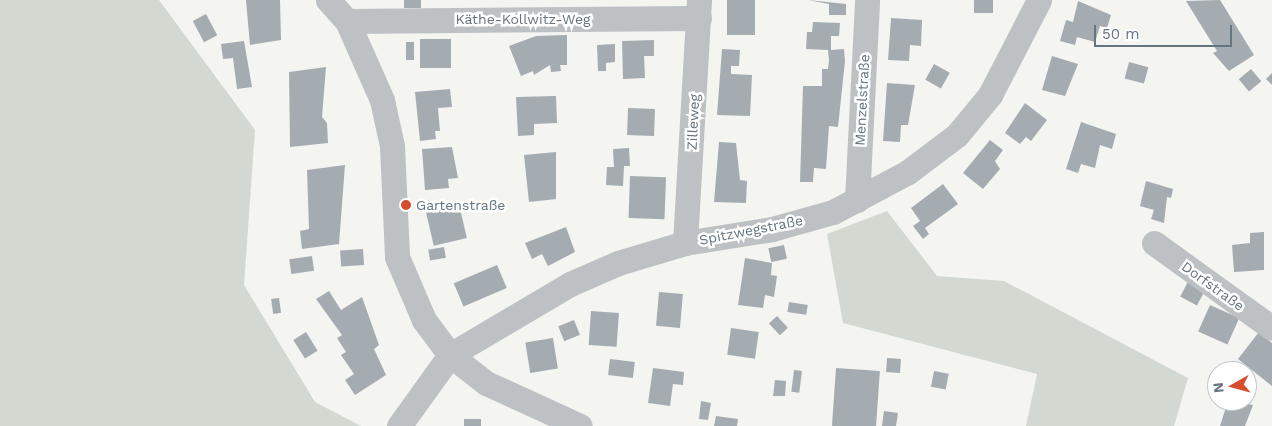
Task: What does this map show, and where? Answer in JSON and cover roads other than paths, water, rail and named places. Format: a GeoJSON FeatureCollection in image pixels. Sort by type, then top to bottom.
{"type":"FeatureCollection","features":[{"type":"Feature","properties":{"kind":"street"},"geometry":{"type":"LineString","coordinates":[[328,0],[347,21],[377,86],[390,137],[393,225],[400,271],[421,316],[450,354],[500,391],[577,425]]}},
{"type":"Feature","properties":{"kind":"street","name":"Menzelstraße"},"geometry":{"type":"LineString","coordinates":[[858,200],[866,0]]}},
{"type":"Feature","properties":{"kind":"street","name":"Spitzwegstraße"},"geometry":{"type":"LineString","coordinates":[[450,354],[595,272],[685,243],[788,225],[858,200],[908,172],[957,135],[990,95],[1038,0]]}},
{"type":"Feature","properties":{"kind":"street","name":"Käthe-Kollwitz-Weg"},"geometry":{"type":"LineString","coordinates":[[347,21],[699,9]]}},
{"type":"Feature","properties":{"kind":"street","name":"Zilleweg"},"geometry":{"type":"LineString","coordinates":[[685,243],[699,9]]}},
{"type":"Feature","properties":{"kind":"street","name":"Dorfstraße"},"geometry":{"type":"LineString","coordinates":[[1154,243],[1272,328]]}},
{"type":"Feature","properties":{"kind":"street"},"geometry":{"type":"LineString","coordinates":[[399,426],[450,354]]}},
{"type":"Feature","properties":{"kind":"place","name":"Gartenstraße"},"geometry":{"type":"Point","coordinates":[406,205]}}]}
